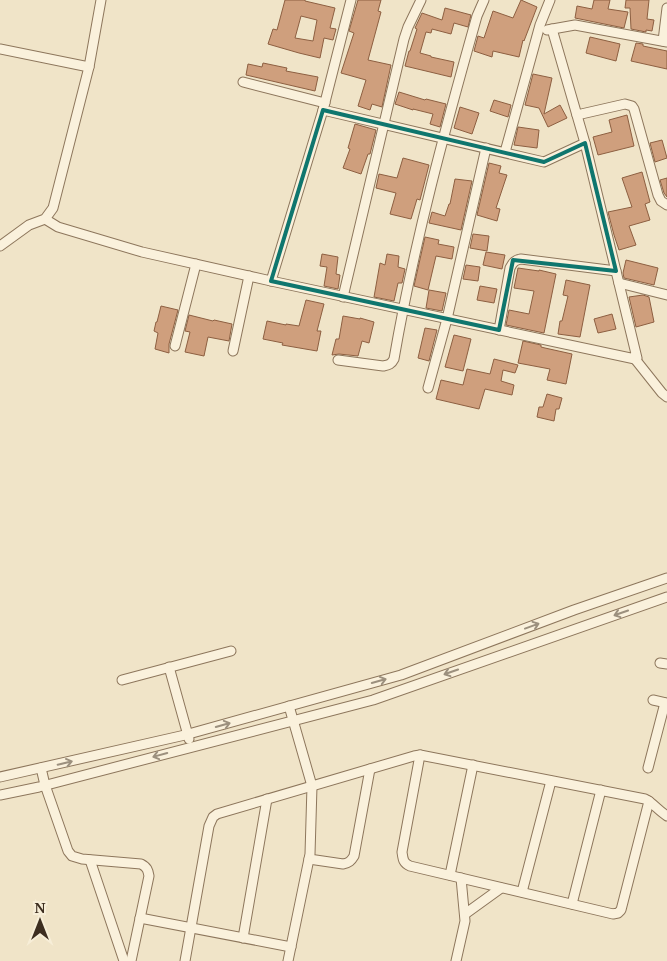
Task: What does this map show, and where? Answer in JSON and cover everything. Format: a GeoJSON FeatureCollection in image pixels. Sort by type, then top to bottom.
{"type":"FeatureCollection","features":[{"type":"Feature","properties":{"kind":"street"},"geometry":{"type":"LineString","coordinates":[[0,246],[29,225],[44,219],[53,208],[89,67],[101,0]]}},
{"type":"Feature","properties":{"kind":"street"},"geometry":{"type":"LineString","coordinates":[[271,281],[324,106],[351,0]]}},
{"type":"Feature","properties":{"kind":"street"},"geometry":{"type":"LineString","coordinates":[[342,297],[406,33],[421,0]]}},
{"type":"Feature","properties":{"kind":"street"},"geometry":{"type":"LineString","coordinates":[[338,360],[388,366],[394,359],[403,310],[443,138],[477,16],[484,0]]}},
{"type":"Feature","properties":{"kind":"street"},"geometry":{"type":"LineString","coordinates":[[505,152],[542,17],[550,0]]}},
{"type":"Feature","properties":{"kind":"street"},"geometry":{"type":"LineString","coordinates":[[538,32],[575,24],[665,42],[667,8]]}},
{"type":"Feature","properties":{"kind":"street"},"geometry":{"type":"LineString","coordinates":[[552,29],[585,143],[637,358],[635,359]]}},
{"type":"Feature","properties":{"kind":"street"},"geometry":{"type":"LineString","coordinates":[[0,49],[89,67]]}},
{"type":"Feature","properties":{"kind":"street"},"geometry":{"type":"LineString","coordinates":[[243,82],[384,124],[544,162],[585,143]]}},
{"type":"Feature","properties":{"kind":"street"},"geometry":{"type":"LineString","coordinates":[[577,115],[625,104],[632,106],[658,195],[661,201],[667,205]]}},
{"type":"Feature","properties":{"kind":"street"},"geometry":{"type":"LineString","coordinates":[[428,388],[447,319],[486,148]]}},
{"type":"Feature","properties":{"kind":"street"},"geometry":{"type":"LineString","coordinates":[[44,219],[58,227],[142,252],[342,297],[635,359],[667,397]]}},
{"type":"Feature","properties":{"kind":"street"},"geometry":{"type":"LineString","coordinates":[[499,330],[512,262],[521,259],[616,271]]}},
{"type":"Feature","properties":{"kind":"street"},"geometry":{"type":"LineString","coordinates":[[175,346],[196,264]]}},
{"type":"Feature","properties":{"kind":"street"},"geometry":{"type":"LineString","coordinates":[[233,351],[249,276]]}},
{"type":"Feature","properties":{"kind":"street"},"geometry":{"type":"LineString","coordinates":[[619,283],[667,295]]}},
{"type":"Feature","properties":{"kind":"street"},"geometry":{"type":"LineString","coordinates":[[0,777],[188,735],[401,675],[574,610],[667,578]]}},
{"type":"Feature","properties":{"kind":"street"},"geometry":{"type":"LineString","coordinates":[[0,795],[373,700],[667,597]]}},
{"type":"Feature","properties":{"kind":"street"},"geometry":{"type":"LineString","coordinates":[[122,680],[231,651]]}},
{"type":"Feature","properties":{"kind":"street"},"geometry":{"type":"LineString","coordinates":[[465,651],[471,666]]}},
{"type":"Feature","properties":{"kind":"street"},"geometry":{"type":"LineString","coordinates":[[169,668],[192,747]]}},
{"type":"Feature","properties":{"kind":"street"},"geometry":{"type":"LineString","coordinates":[[648,768],[666,703],[653,700]]}},
{"type":"Feature","properties":{"kind":"street"},"geometry":{"type":"LineString","coordinates":[[288,961],[309,859],[312,786],[289,706]]}},
{"type":"Feature","properties":{"kind":"street"},"geometry":{"type":"LineString","coordinates":[[420,755],[402,852],[406,864],[613,914],[618,914],[621,910],[648,801]]}},
{"type":"Feature","properties":{"kind":"street"},"geometry":{"type":"LineString","coordinates":[[184,961],[210,821],[217,814],[420,755],[645,799],[667,816]]}},
{"type":"Feature","properties":{"kind":"street"},"geometry":{"type":"LineString","coordinates":[[450,876],[473,765]]}},
{"type":"Feature","properties":{"kind":"street"},"geometry":{"type":"LineString","coordinates":[[41,768],[68,851],[77,858],[146,866],[149,876],[131,961]]}},
{"type":"Feature","properties":{"kind":"street"},"geometry":{"type":"LineString","coordinates":[[309,859],[343,864],[351,861],[354,856],[370,769]]}},
{"type":"Feature","properties":{"kind":"street"},"geometry":{"type":"LineString","coordinates":[[522,892],[550,781]]}},
{"type":"Feature","properties":{"kind":"street"},"geometry":{"type":"LineString","coordinates":[[572,904],[601,790]]}},
{"type":"Feature","properties":{"kind":"street"},"geometry":{"type":"LineString","coordinates":[[243,938],[267,799]]}},
{"type":"Feature","properties":{"kind":"street"},"geometry":{"type":"LineString","coordinates":[[90,860],[124,961]]}},
{"type":"Feature","properties":{"kind":"street"},"geometry":{"type":"LineString","coordinates":[[456,961],[464,928],[465,914],[461,878]]}},
{"type":"Feature","properties":{"kind":"street"},"geometry":{"type":"LineString","coordinates":[[465,914],[501,888]]}},
{"type":"Feature","properties":{"kind":"street"},"geometry":{"type":"LineString","coordinates":[[140,918],[291,947]]}},
{"type":"Feature","properties":{"kind":"highlighted area"},"geometry":{"type":"Polygon","coordinates":[[[323,110],[544,162],[585,143],[616,271],[513,260],[499,330],[271,281],[323,110]]]}},
{"type":"Feature","properties":{"kind":"building"},"geometry":{"type":"Polygon","coordinates":[[[285,0],[305,0],[335,8],[330,28],[336,29],[333,40],[324,38],[320,58],[268,44],[273,29],[277,30],[285,0]],[[301,16],[295,38],[313,41],[317,20],[301,16]]]}},
{"type":"Feature","properties":{"kind":"building"},"geometry":{"type":"Polygon","coordinates":[[[358,0],[381,0],[378,11],[381,12],[368,60],[391,65],[382,107],[372,104],[370,110],[358,106],[366,80],[341,73],[354,33],[349,31],[358,0]]]}},
{"type":"Feature","properties":{"kind":"building"},"geometry":{"type":"Polygon","coordinates":[[[521,0],[537,7],[523,40],[519,57],[493,51],[492,57],[474,51],[478,36],[484,38],[493,11],[513,18],[521,0]]]}},
{"type":"Feature","properties":{"kind":"building"},"geometry":{"type":"Polygon","coordinates":[[[594,0],[610,0],[608,9],[628,12],[624,28],[575,18],[577,6],[592,9],[594,0]]]}},
{"type":"Feature","properties":{"kind":"building"},"geometry":{"type":"Polygon","coordinates":[[[626,0],[649,0],[647,19],[654,20],[652,31],[646,30],[646,32],[631,29],[630,8],[625,8],[626,0]]]}},
{"type":"Feature","properties":{"kind":"building"},"geometry":{"type":"Polygon","coordinates":[[[445,8],[471,15],[468,27],[454,23],[451,34],[432,29],[431,33],[426,32],[420,53],[454,62],[451,77],[405,66],[417,29],[415,28],[422,13],[442,20],[445,8]]]}},
{"type":"Feature","properties":{"kind":"building"},"geometry":{"type":"Polygon","coordinates":[[[590,37],[620,44],[616,61],[586,53],[590,37]]]}},
{"type":"Feature","properties":{"kind":"building"},"geometry":{"type":"Polygon","coordinates":[[[636,43],[667,51],[667,69],[631,61],[636,43]]]}},
{"type":"Feature","properties":{"kind":"building"},"geometry":{"type":"Polygon","coordinates":[[[263,63],[287,68],[286,71],[318,77],[315,91],[246,75],[248,64],[262,67],[263,63]]]}},
{"type":"Feature","properties":{"kind":"building"},"geometry":{"type":"Polygon","coordinates":[[[533,74],[552,78],[544,114],[560,105],[567,118],[548,127],[539,108],[525,105],[533,74]]]}},
{"type":"Feature","properties":{"kind":"building"},"geometry":{"type":"Polygon","coordinates":[[[399,92],[446,104],[440,127],[430,124],[433,114],[395,104],[399,92]]]}},
{"type":"Feature","properties":{"kind":"building"},"geometry":{"type":"Polygon","coordinates":[[[494,100],[511,105],[508,117],[490,111],[494,100]]]}},
{"type":"Feature","properties":{"kind":"building"},"geometry":{"type":"Polygon","coordinates":[[[460,107],[479,113],[472,134],[454,128],[460,107]]]}},
{"type":"Feature","properties":{"kind":"building"},"geometry":{"type":"Polygon","coordinates":[[[627,115],[634,146],[598,155],[593,137],[612,132],[609,120],[627,115]]]}},
{"type":"Feature","properties":{"kind":"building"},"geometry":{"type":"Polygon","coordinates":[[[355,124],[376,130],[370,154],[368,154],[361,174],[343,168],[350,149],[348,148],[355,124]]]}},
{"type":"Feature","properties":{"kind":"building"},"geometry":{"type":"Polygon","coordinates":[[[518,127],[539,130],[537,148],[514,145],[518,127]]]}},
{"type":"Feature","properties":{"kind":"building"},"geometry":{"type":"Polygon","coordinates":[[[662,140],[667,158],[655,162],[650,143],[662,140]]]}},
{"type":"Feature","properties":{"kind":"building"},"geometry":{"type":"Polygon","coordinates":[[[403,158],[429,165],[420,200],[417,199],[411,219],[390,214],[396,193],[376,188],[379,174],[397,178],[403,158]]]}},
{"type":"Feature","properties":{"kind":"building"},"geometry":{"type":"Polygon","coordinates":[[[489,163],[501,166],[499,173],[507,175],[496,208],[500,209],[497,221],[477,215],[489,163]]]}},
{"type":"Feature","properties":{"kind":"building"},"geometry":{"type":"Polygon","coordinates":[[[642,172],[650,202],[645,204],[650,220],[629,226],[636,245],[619,250],[608,212],[632,207],[622,178],[642,172]]]}},
{"type":"Feature","properties":{"kind":"building"},"geometry":{"type":"Polygon","coordinates":[[[667,178],[667,197],[660,180],[667,178]]]}},
{"type":"Feature","properties":{"kind":"building"},"geometry":{"type":"Polygon","coordinates":[[[455,179],[472,181],[461,230],[429,223],[432,212],[445,216],[450,204],[455,179]]]}},
{"type":"Feature","properties":{"kind":"building"},"geometry":{"type":"Polygon","coordinates":[[[473,234],[489,236],[487,251],[470,248],[473,234]]]}},
{"type":"Feature","properties":{"kind":"building"},"geometry":{"type":"Polygon","coordinates":[[[425,237],[439,240],[438,244],[454,247],[452,259],[436,256],[428,290],[414,286],[425,237]]]}},
{"type":"Feature","properties":{"kind":"building"},"geometry":{"type":"Polygon","coordinates":[[[486,252],[505,255],[502,269],[483,265],[486,252]]]}},
{"type":"Feature","properties":{"kind":"building"},"geometry":{"type":"Polygon","coordinates":[[[322,254],[338,257],[336,274],[340,275],[338,289],[324,286],[327,267],[320,266],[322,254]]]}},
{"type":"Feature","properties":{"kind":"building"},"geometry":{"type":"Polygon","coordinates":[[[387,254],[399,256],[398,267],[405,269],[402,283],[398,283],[394,301],[374,297],[380,263],[385,265],[387,254]]]}},
{"type":"Feature","properties":{"kind":"building"},"geometry":{"type":"Polygon","coordinates":[[[626,260],[658,268],[654,285],[624,278],[623,273],[626,260]]]}},
{"type":"Feature","properties":{"kind":"building"},"geometry":{"type":"Polygon","coordinates":[[[466,265],[480,267],[478,281],[463,279],[466,265]]]}},
{"type":"Feature","properties":{"kind":"building"},"geometry":{"type":"Polygon","coordinates":[[[518,268],[556,274],[544,333],[506,325],[509,310],[529,314],[534,291],[514,288],[518,268]]]}},
{"type":"Feature","properties":{"kind":"building"},"geometry":{"type":"Polygon","coordinates":[[[566,280],[590,285],[580,337],[558,334],[568,296],[563,295],[566,280]]]}},
{"type":"Feature","properties":{"kind":"building"},"geometry":{"type":"Polygon","coordinates":[[[480,286],[497,289],[494,303],[477,300],[480,286]]]}},
{"type":"Feature","properties":{"kind":"building"},"geometry":{"type":"Polygon","coordinates":[[[429,290],[446,293],[442,311],[426,308],[429,290]]]}},
{"type":"Feature","properties":{"kind":"building"},"geometry":{"type":"Polygon","coordinates":[[[643,295],[649,297],[654,322],[636,327],[629,297],[643,295]]]}},
{"type":"Feature","properties":{"kind":"building"},"geometry":{"type":"Polygon","coordinates":[[[306,300],[324,304],[317,331],[321,331],[317,351],[282,345],[283,343],[263,339],[267,321],[299,326],[306,300]]]}},
{"type":"Feature","properties":{"kind":"building"},"geometry":{"type":"Polygon","coordinates":[[[161,306],[178,310],[169,344],[169,353],[155,349],[158,333],[154,331],[161,306]]]}},
{"type":"Feature","properties":{"kind":"building"},"geometry":{"type":"Polygon","coordinates":[[[612,314],[616,329],[598,333],[594,319],[612,314]]]}},
{"type":"Feature","properties":{"kind":"building"},"geometry":{"type":"Polygon","coordinates":[[[189,315],[232,324],[229,341],[208,337],[204,356],[185,352],[190,332],[185,331],[189,315]]]}},
{"type":"Feature","properties":{"kind":"building"},"geometry":{"type":"Polygon","coordinates":[[[343,316],[374,322],[369,343],[362,341],[358,356],[332,355],[336,339],[339,339],[343,316]]]}},
{"type":"Feature","properties":{"kind":"building"},"geometry":{"type":"Polygon","coordinates":[[[425,328],[437,330],[429,361],[418,358],[425,328]]]}},
{"type":"Feature","properties":{"kind":"building"},"geometry":{"type":"Polygon","coordinates":[[[454,335],[471,339],[463,371],[445,367],[454,335]]]}},
{"type":"Feature","properties":{"kind":"building"},"geometry":{"type":"Polygon","coordinates":[[[523,341],[572,354],[566,384],[547,380],[550,369],[518,363],[523,341]]]}},
{"type":"Feature","properties":{"kind":"building"},"geometry":{"type":"Polygon","coordinates":[[[494,359],[518,365],[515,373],[503,370],[501,381],[514,385],[512,395],[485,389],[479,409],[436,399],[441,380],[463,385],[467,369],[490,374],[494,359]]]}},
{"type":"Feature","properties":{"kind":"building"},"geometry":{"type":"Polygon","coordinates":[[[547,394],[562,398],[559,409],[556,409],[554,421],[537,417],[539,407],[543,407],[547,394]]]}}]}
